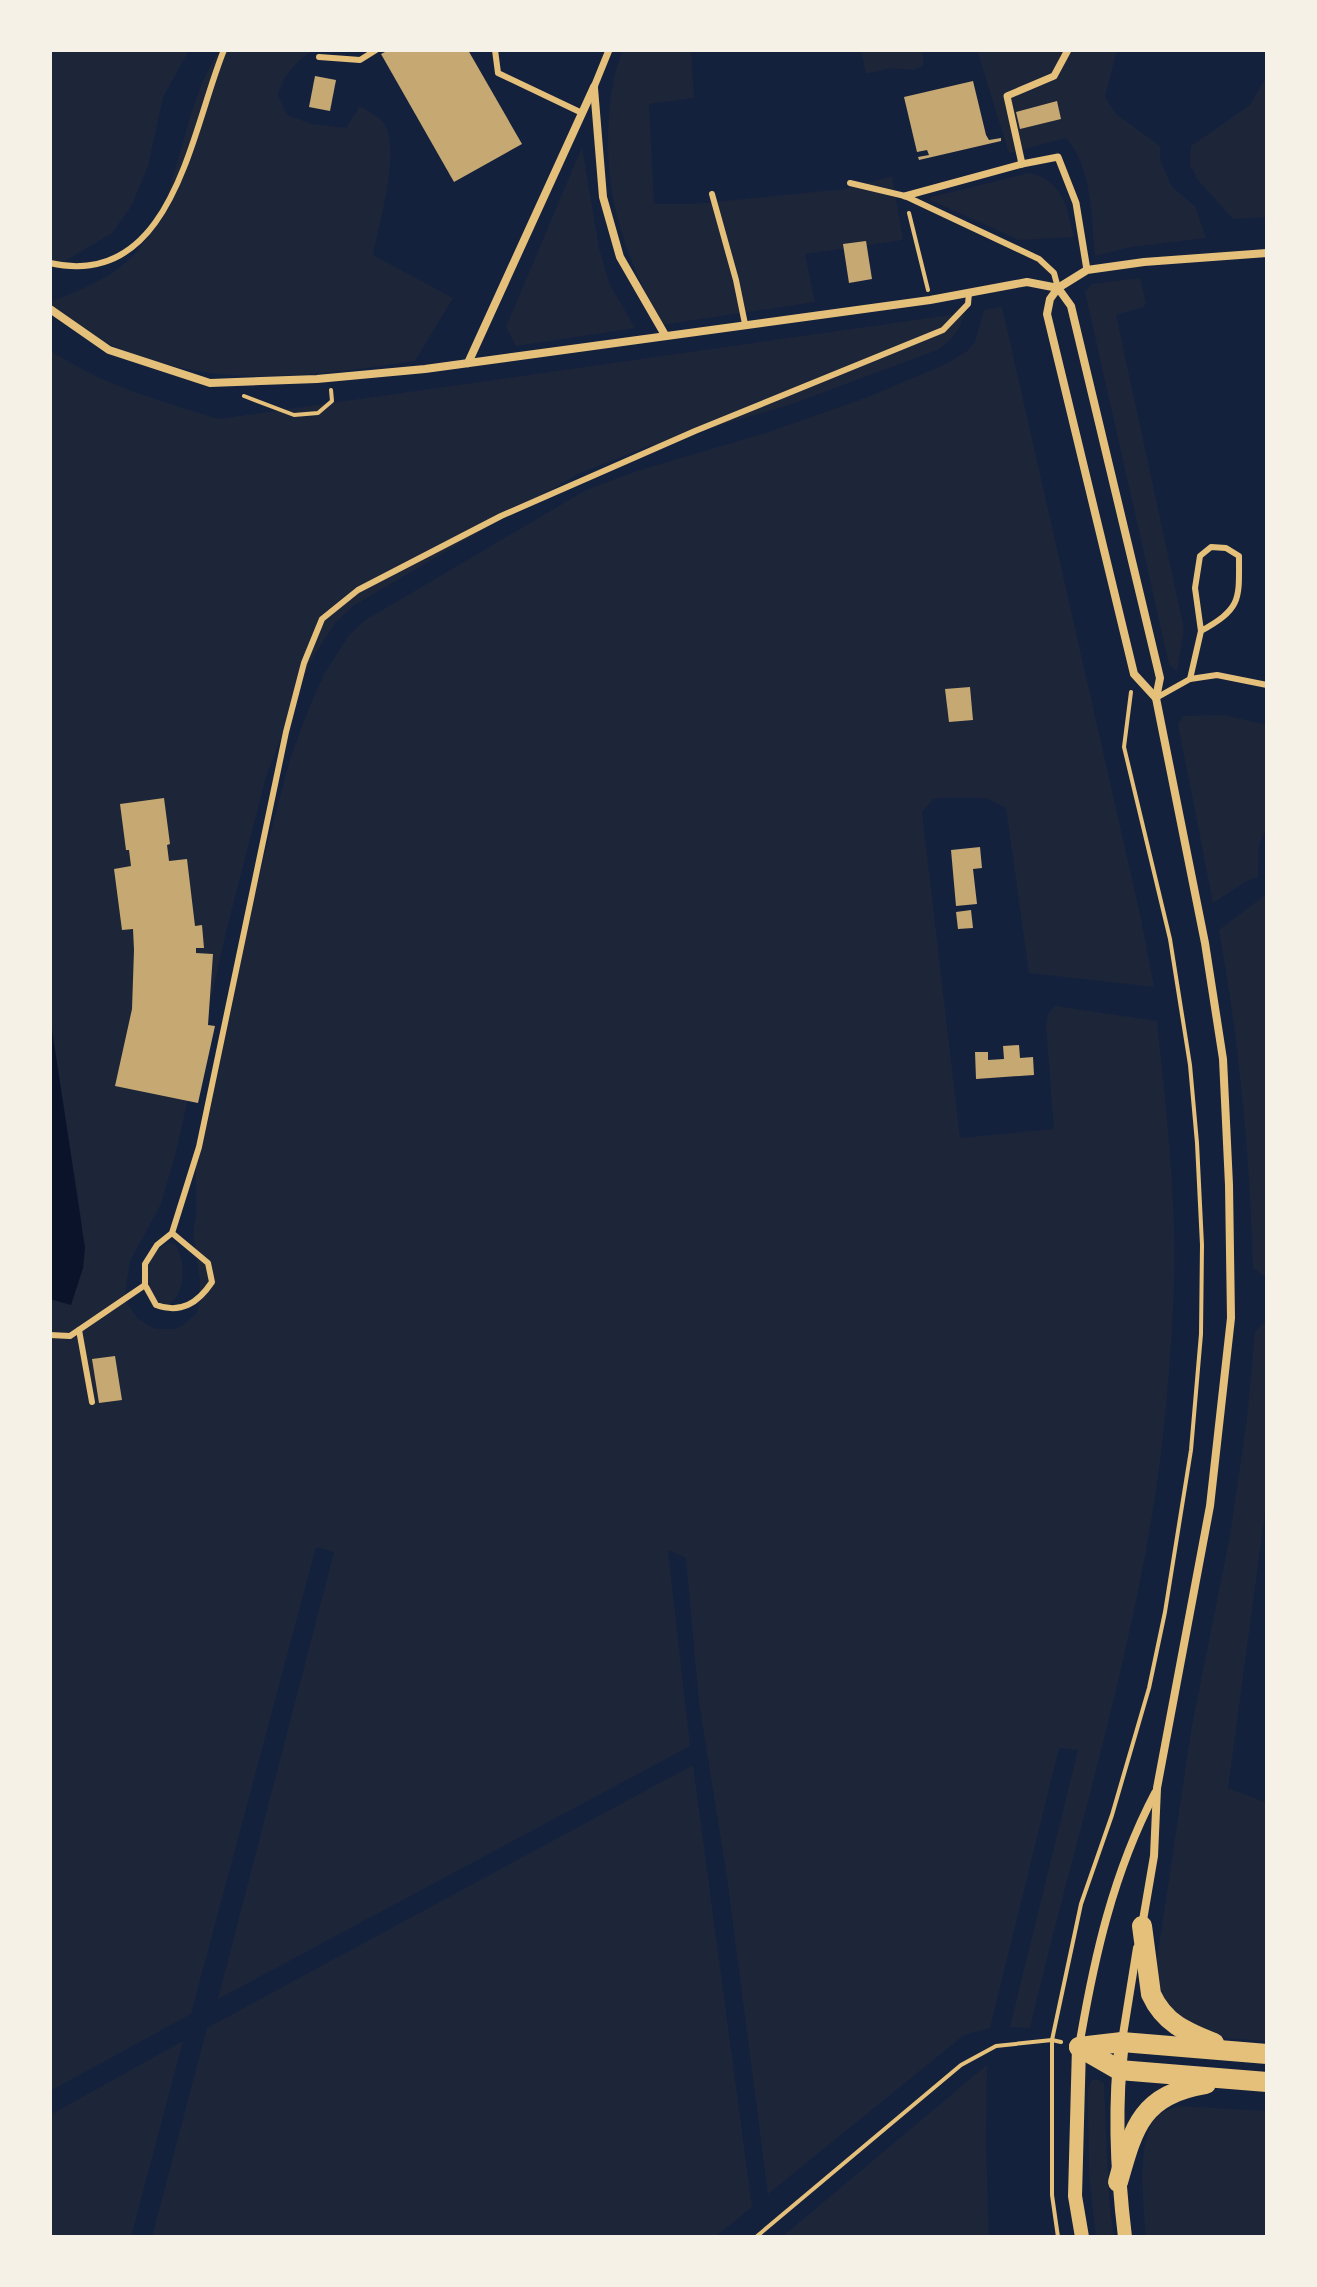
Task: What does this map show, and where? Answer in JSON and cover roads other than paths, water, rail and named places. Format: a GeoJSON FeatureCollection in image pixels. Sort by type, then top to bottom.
{"type":"FeatureCollection","features":[{"type":"Feature","properties":{"kind":"highway"},"geometry":{"type":"LineString","coordinates":[[1142,1926],[1151,1994],[1163,2017],[1188,2033],[1232,2051]]}},
{"type":"Feature","properties":{"kind":"highway"},"geometry":{"type":"LineString","coordinates":[[1079,2047],[1122,2042],[1267,2054]]}},
{"type":"Feature","properties":{"kind":"highway"},"geometry":{"type":"LineString","coordinates":[[1079,2047],[1119,2070],[1267,2082]]}},
{"type":"Feature","properties":{"kind":"highway"},"geometry":{"type":"LineString","coordinates":[[1118,2182],[1136,2126],[1153,2104],[1185,2088],[1234,2079]]}},
{"type":"Feature","properties":{"kind":"street"},"geometry":{"type":"LineString","coordinates":[[468,363],[609,50]]}},
{"type":"Feature","properties":{"kind":"street"},"geometry":{"type":"LineString","coordinates":[[1022,164],[1007,96],[1054,76],[1068,50]]}},
{"type":"Feature","properties":{"kind":"street"},"geometry":{"type":"LineString","coordinates":[[594,87],[603,197],[620,257],[665,335]]}},
{"type":"Feature","properties":{"kind":"street"},"geometry":{"type":"LineString","coordinates":[[905,196],[1058,157],[1076,203],[1087,270]]}},
{"type":"Feature","properties":{"kind":"street"},"geometry":{"type":"LineString","coordinates":[[1156,698],[1134,674],[1047,314],[1050,299],[1058,288],[1087,270],[1144,262],[1267,253]]}},
{"type":"Feature","properties":{"kind":"street"},"geometry":{"type":"LineString","coordinates":[[50,309],[109,350],[210,383],[317,379],[468,363],[930,300],[1027,282],[1058,288],[1071,306],[1160,678],[1156,698],[1205,943],[1223,1059],[1229,1185],[1231,1318],[1210,1506],[1157,1788],[1154,1856],[1119,2070],[1118,2182],[1125,2237]]}},
{"type":"Feature","properties":{"kind":"street"},"geometry":{"type":"LineString","coordinates":[[1082,2237],[1075,2196],[1079,2047],[1106,1913],[1128,1848],[1157,1788]]}},
{"type":"Feature","properties":{"kind":"lane"},"geometry":{"type":"LineString","coordinates":[[50,263],[72,268],[113,259],[139,242],[163,215],[179,183],[224,50]]}},
{"type":"Feature","properties":{"kind":"lane"},"geometry":{"type":"LineString","coordinates":[[319,57],[360,60],[376,50]]}},
{"type":"Feature","properties":{"kind":"lane"},"geometry":{"type":"LineString","coordinates":[[495,50],[498,73],[582,113]]}},
{"type":"Feature","properties":{"kind":"lane"},"geometry":{"type":"LineString","coordinates":[[850,183],[905,196],[1039,259],[1054,273],[1058,288]]}},
{"type":"Feature","properties":{"kind":"lane"},"geometry":{"type":"LineString","coordinates":[[712,194],[745,324]]}},
{"type":"Feature","properties":{"kind":"lane"},"geometry":{"type":"LineString","coordinates":[[172,1233],[208,1263],[212,1282],[202,1297],[172,1311],[156,1305],[145,1285],[145,1264],[157,1245],[172,1233],[199,1147],[286,732],[304,663],[322,619],[358,590],[501,516],[695,431],[943,330],[968,304],[969,293]]}},
{"type":"Feature","properties":{"kind":"lane"},"geometry":{"type":"LineString","coordinates":[[1190,679],[1201,631],[1195,588],[1200,556],[1211,547],[1226,548],[1239,556],[1239,597],[1223,619],[1201,631]]}},
{"type":"Feature","properties":{"kind":"lane"},"geometry":{"type":"LineString","coordinates":[[1156,698],[1190,679],[1217,675],[1267,685]]}},
{"type":"Feature","properties":{"kind":"lane"},"geometry":{"type":"LineString","coordinates":[[50,1335],[70,1336],[145,1285]]}},
{"type":"Feature","properties":{"kind":"lane"},"geometry":{"type":"LineString","coordinates":[[79,1330],[92,1402]]}}]}
